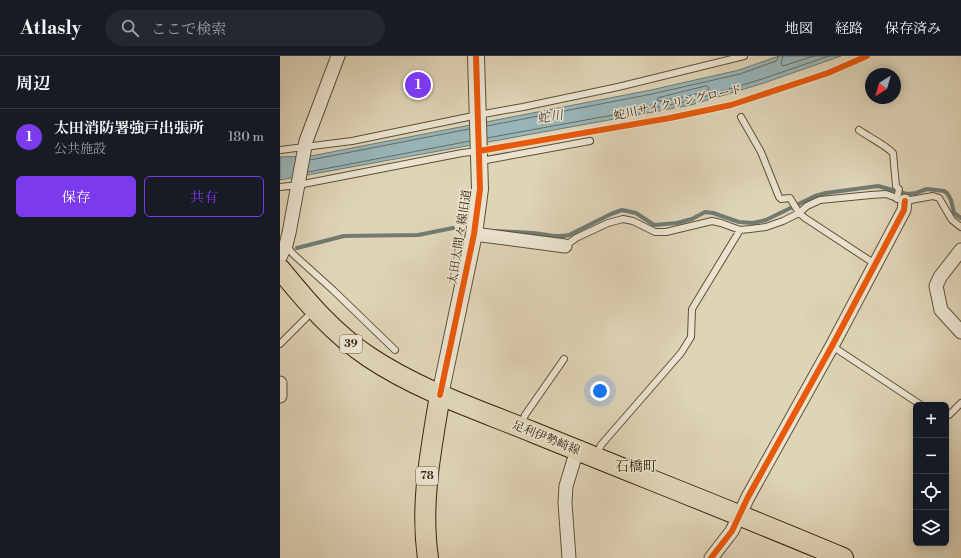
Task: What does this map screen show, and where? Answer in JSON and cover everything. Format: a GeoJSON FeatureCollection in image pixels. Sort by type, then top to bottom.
{"type":"FeatureCollection","features":[{"type":"Feature","properties":{"kind":"main road","name":"足利伊勢崎線"},"geometry":{"type":"LineString","coordinates":[[280,269],[330,327],[369,357],[391,371],[440,395],[739,514],[843,558]]}},
{"type":"Feature","properties":{"kind":"main road","name":"78"},"geometry":{"type":"LineString","coordinates":[[428,558],[425,524],[425,501],[440,395]]}},
{"type":"Feature","properties":{"kind":"street"},"geometry":{"type":"LineString","coordinates":[[280,257],[286,245],[299,183],[304,150],[338,56]]}},
{"type":"Feature","properties":{"kind":"street","name":"太田大間々線旧道"},"geometry":{"type":"LineString","coordinates":[[440,395],[474,234],[480,189],[476,56]]}},
{"type":"Feature","properties":{"kind":"street"},"geometry":{"type":"LineString","coordinates":[[711,558],[732,531],[739,514],[832,346],[904,210],[901,200]]}},
{"type":"Feature","properties":{"kind":"street"},"geometry":{"type":"LineString","coordinates":[[474,234],[565,246]]}},
{"type":"Feature","properties":{"kind":"street"},"geometry":{"type":"LineString","coordinates":[[961,250],[940,277],[936,286],[941,310],[961,332]]}},
{"type":"Feature","properties":{"kind":"street"},"geometry":{"type":"LineString","coordinates":[[280,383],[280,396]]}},
{"type":"Feature","properties":{"kind":"street"},"geometry":{"type":"LineString","coordinates":[[569,558],[565,503],[566,486],[577,450]]}},
{"type":"Feature","properties":{"kind":"lane"},"geometry":{"type":"LineString","coordinates":[[280,150],[304,150],[523,108],[618,88],[744,56]]}},
{"type":"Feature","properties":{"kind":"lane"},"geometry":{"type":"LineString","coordinates":[[741,117],[761,152],[779,197],[782,199],[790,198],[799,213],[805,218],[875,264]]}},
{"type":"Feature","properties":{"kind":"lane"},"geometry":{"type":"LineString","coordinates":[[859,130],[880,145],[888,148],[893,153],[896,186],[899,189],[901,200]]}},
{"type":"Feature","properties":{"kind":"lane"},"geometry":{"type":"LineString","coordinates":[[280,187],[455,154],[479,153],[590,141]]}},
{"type":"Feature","properties":{"kind":"lane"},"geometry":{"type":"LineString","coordinates":[[565,246],[576,238],[608,223],[623,219],[633,221],[655,232],[666,232],[712,221],[740,230],[766,227],[783,221],[820,200],[886,194],[901,200],[932,196],[939,198],[952,220],[961,227]]}},
{"type":"Feature","properties":{"kind":"lane"},"geometry":{"type":"LineString","coordinates":[[596,458],[601,445],[681,353],[690,337],[692,310],[740,230]]}},
{"type":"Feature","properties":{"kind":"lane"},"geometry":{"type":"LineString","coordinates":[[286,245],[293,254],[395,350]]}},
{"type":"Feature","properties":{"kind":"lane"},"geometry":{"type":"LineString","coordinates":[[280,344],[314,310]]}},
{"type":"Feature","properties":{"kind":"lane"},"geometry":{"type":"LineString","coordinates":[[832,346],[916,402]]}},
{"type":"Feature","properties":{"kind":"lane"},"geometry":{"type":"LineString","coordinates":[[520,427],[525,415],[564,358]]}},
{"type":"Feature","properties":{"kind":"lane"},"geometry":{"type":"LineString","coordinates":[[949,415],[961,403]]}},
{"type":"Feature","properties":{"kind":"water","name":"蛇川"},"geometry":{"type":"Polygon","coordinates":[[[779,56],[841,56],[764,83],[691,105],[280,180],[280,157],[311,156],[651,90],[739,70],[779,56]]]}},
{"type":"Feature","properties":{"kind":"waterway"},"geometry":{"type":"LineString","coordinates":[[496,231],[565,236],[622,210],[636,213],[654,225],[677,223],[692,219],[705,212],[713,213],[739,222],[753,223],[766,220],[815,196],[826,193],[878,186],[907,194],[916,193],[927,189],[944,191],[951,200],[954,213],[961,218]]}},
{"type":"Feature","properties":{"kind":"waterway"},"geometry":{"type":"LineString","coordinates":[[297,248],[344,236],[418,235],[453,228]]}},
{"type":"Feature","properties":{"kind":"cycle path"},"geometry":{"type":"LineString","coordinates":[[440,395],[474,234],[480,189],[476,56]]}},
{"type":"Feature","properties":{"kind":"cycle path","name":"蛇川サイクリングロード"},"geometry":{"type":"LineString","coordinates":[[479,151],[670,118],[731,105],[828,73],[867,56]]}},
{"type":"Feature","properties":{"kind":"cycle path"},"geometry":{"type":"LineString","coordinates":[[711,558],[732,531],[748,497],[832,346],[904,210],[905,201]]}},
{"type":"Feature","properties":{"kind":"place","name":"太田消防署強戸出張所"},"geometry":{"type":"Point","coordinates":[418,85]}},
{"type":"Feature","properties":{"kind":"district","name":"石橋町"},"geometry":{"type":"Point","coordinates":[636,467]}}]}
